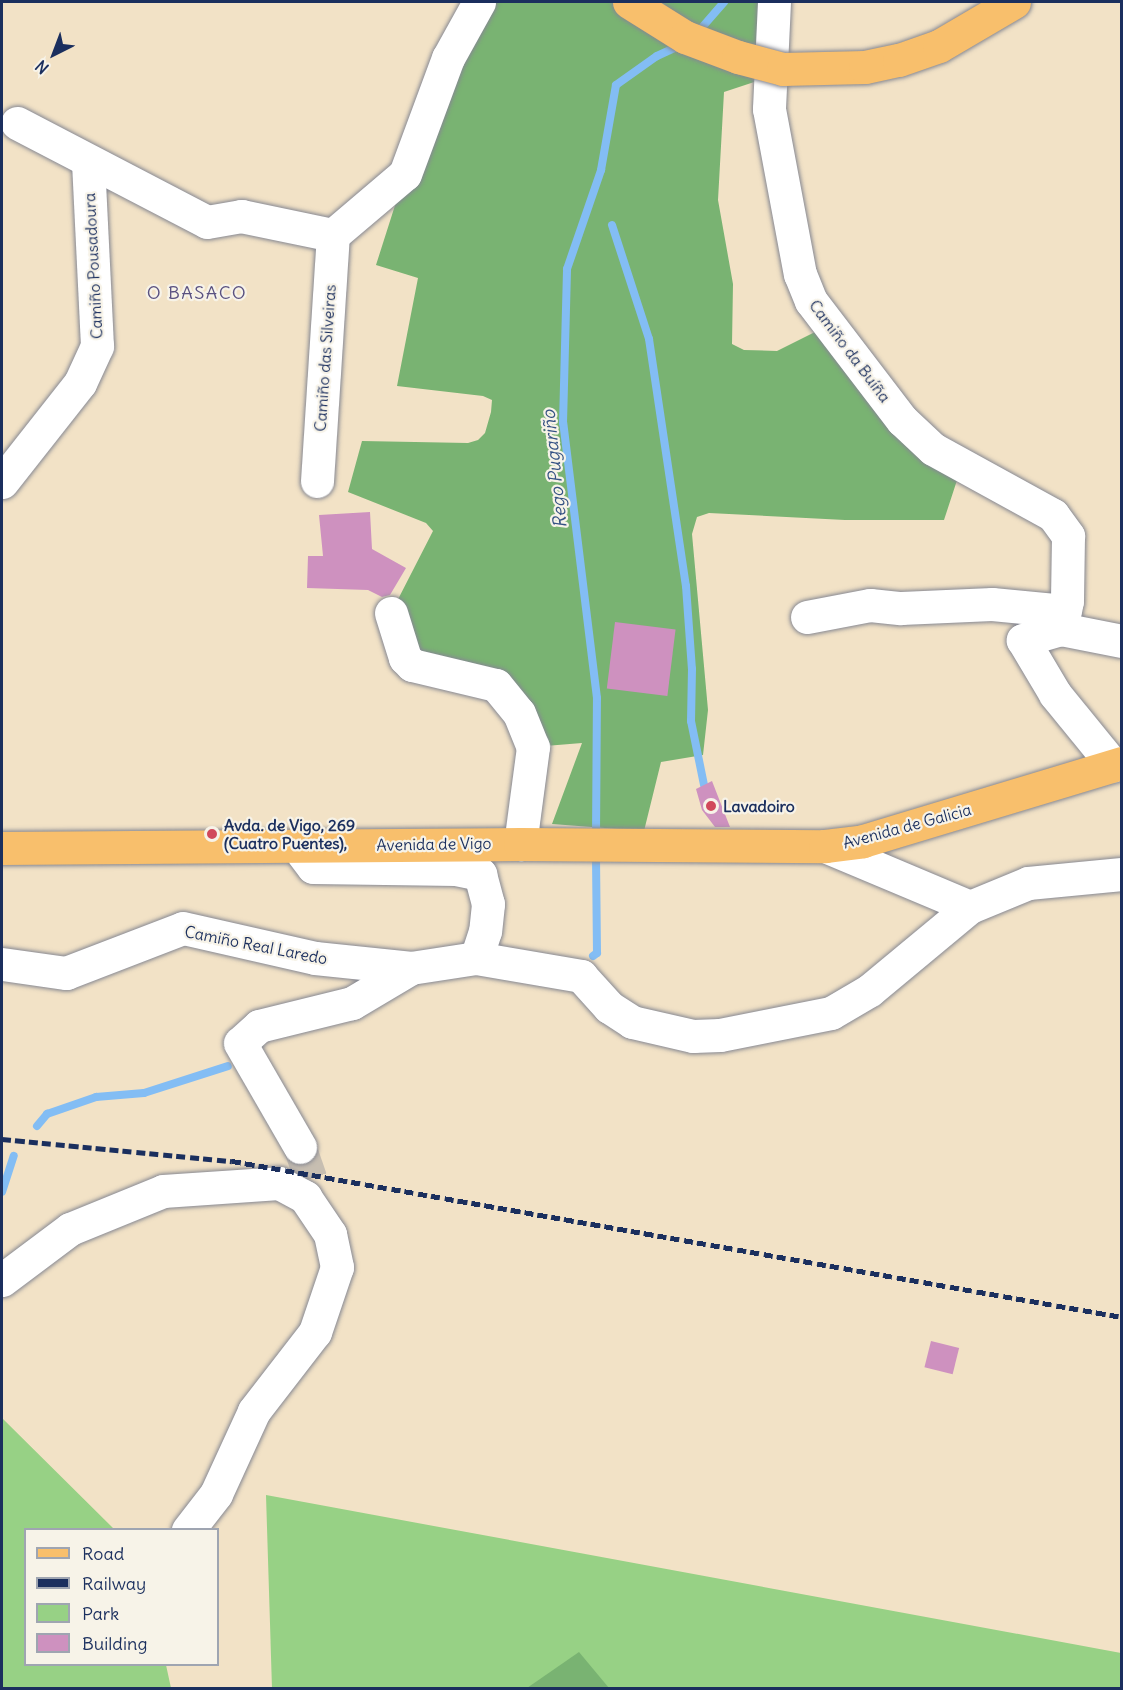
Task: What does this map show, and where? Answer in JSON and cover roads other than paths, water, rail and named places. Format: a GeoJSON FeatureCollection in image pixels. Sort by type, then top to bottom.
{"type":"FeatureCollection","features":[{"type":"Feature","properties":{"kind":"main road"},"geometry":{"type":"LineString","coordinates":[[629,2],[685,37],[738,57],[783,69],[865,67],[899,60],[939,46],[1014,2]]}},
{"type":"Feature","properties":{"kind":"main road","name":"Avenida de Galicia"},"geometry":{"type":"LineString","coordinates":[[578,844],[825,846],[873,838],[1117,764]]}},
{"type":"Feature","properties":{"kind":"main road","name":"Avenida de Vigo"},"geometry":{"type":"LineString","coordinates":[[2,848],[578,844]]}},
{"type":"Feature","properties":{"kind":"street"},"geometry":{"type":"LineString","coordinates":[[333,235],[405,174],[448,58],[479,2]]}},
{"type":"Feature","properties":{"kind":"street","name":"Camiño da Buíña"},"geometry":{"type":"LineString","coordinates":[[774,2],[769,109],[800,274],[811,301],[902,420],[933,449],[1053,515],[1068,536],[1063,620]]}},
{"type":"Feature","properties":{"kind":"street","name":"Camiño Pousadoura"},"geometry":{"type":"LineString","coordinates":[[17,123],[88,163],[207,222],[241,216],[333,235]]}},
{"type":"Feature","properties":{"kind":"street","name":"Camiño Pousadoura"},"geometry":{"type":"LineString","coordinates":[[2,482],[80,383],[97,346],[88,163]]}},
{"type":"Feature","properties":{"kind":"street","name":"Camiño das Silveiras"},"geometry":{"type":"LineString","coordinates":[[317,481],[333,235]]}},
{"type":"Feature","properties":{"kind":"street"},"geometry":{"type":"LineString","coordinates":[[807,617],[870,605],[901,608],[992,604],[1063,620],[1122,641]]}},
{"type":"Feature","properties":{"kind":"street"},"geometry":{"type":"LineString","coordinates":[[391,613],[405,658],[412,665],[496,685],[519,713],[533,747],[528,844]]}},
{"type":"Feature","properties":{"kind":"street"},"geometry":{"type":"LineString","coordinates":[[1063,620],[1023,640],[1054,694],[1117,764]]}},
{"type":"Feature","properties":{"kind":"street"},"geometry":{"type":"LineString","coordinates":[[297,846],[314,867],[456,869],[480,874],[488,904],[485,931],[476,958]]}},
{"type":"Feature","properties":{"kind":"street"},"geometry":{"type":"LineString","coordinates":[[825,846],[970,908]]}},
{"type":"Feature","properties":{"kind":"street"},"geometry":{"type":"LineString","coordinates":[[300,1147],[240,1043],[259,1026],[352,1003],[411,968],[476,958],[581,976],[609,1007],[632,1022],[693,1036],[720,1035],[831,1013],[870,990],[970,908],[1028,883],[1122,874]]}},
{"type":"Feature","properties":{"kind":"street","name":"Camiño Real Laredo"},"geometry":{"type":"LineString","coordinates":[[2,964],[66,973],[183,928],[315,958],[411,968]]}},
{"type":"Feature","properties":{"kind":"street"},"geometry":{"type":"LineString","coordinates":[[190,1528],[216,1494],[254,1411],[315,1332],[337,1267],[330,1234],[312,1182]]}},
{"type":"Feature","properties":{"kind":"street"},"geometry":{"type":"LineString","coordinates":[[2,1280],[70,1229],[163,1191],[279,1183],[305,1197],[330,1234]]}},
{"type":"Feature","properties":{"kind":"waterway","name":"Rego Pugariño"},"geometry":{"type":"LineString","coordinates":[[698,32],[724,2]]}},
{"type":"Feature","properties":{"kind":"waterway","name":"Rego Pugariño"},"geometry":{"type":"LineString","coordinates":[[596,836],[597,698],[563,423],[567,269],[601,170],[616,85],[657,56],[681,45]]}},
{"type":"Feature","properties":{"kind":"waterway"},"geometry":{"type":"LineString","coordinates":[[612,225],[649,339],[686,586],[692,669],[691,721],[704,785]]}},
{"type":"Feature","properties":{"kind":"waterway","name":"Rego Pugariño"},"geometry":{"type":"LineString","coordinates":[[593,956],[597,953],[596,851]]}},
{"type":"Feature","properties":{"kind":"waterway","name":"Rego Pugariño"},"geometry":{"type":"LineString","coordinates":[[37,1126],[47,1114],[96,1097],[144,1093],[228,1066]]}},
{"type":"Feature","properties":{"kind":"waterway","name":"Rego Pugariño"},"geometry":{"type":"LineString","coordinates":[[2,1192],[14,1156]]}},
{"type":"Feature","properties":{"kind":"tunnel"},"geometry":{"type":"LineString","coordinates":[[300,1147],[312,1182]]}},
{"type":"Feature","properties":{"kind":"railway"},"geometry":{"type":"LineString","coordinates":[[2,1139],[232,1161],[1122,1317]]}},
{"type":"Feature","properties":{"kind":"place","name":"Lavadoiro"},"geometry":{"type":"Point","coordinates":[711,806]}},
{"type":"Feature","properties":{"kind":"place","name":"Avda. de Vigo, 269 (Cuatro Puentes),"},"geometry":{"type":"Point","coordinates":[212,834]}},
{"type":"Feature","properties":{"kind":"district","name":"O BASACO"},"geometry":{"type":"Point","coordinates":[197,293]}}]}
